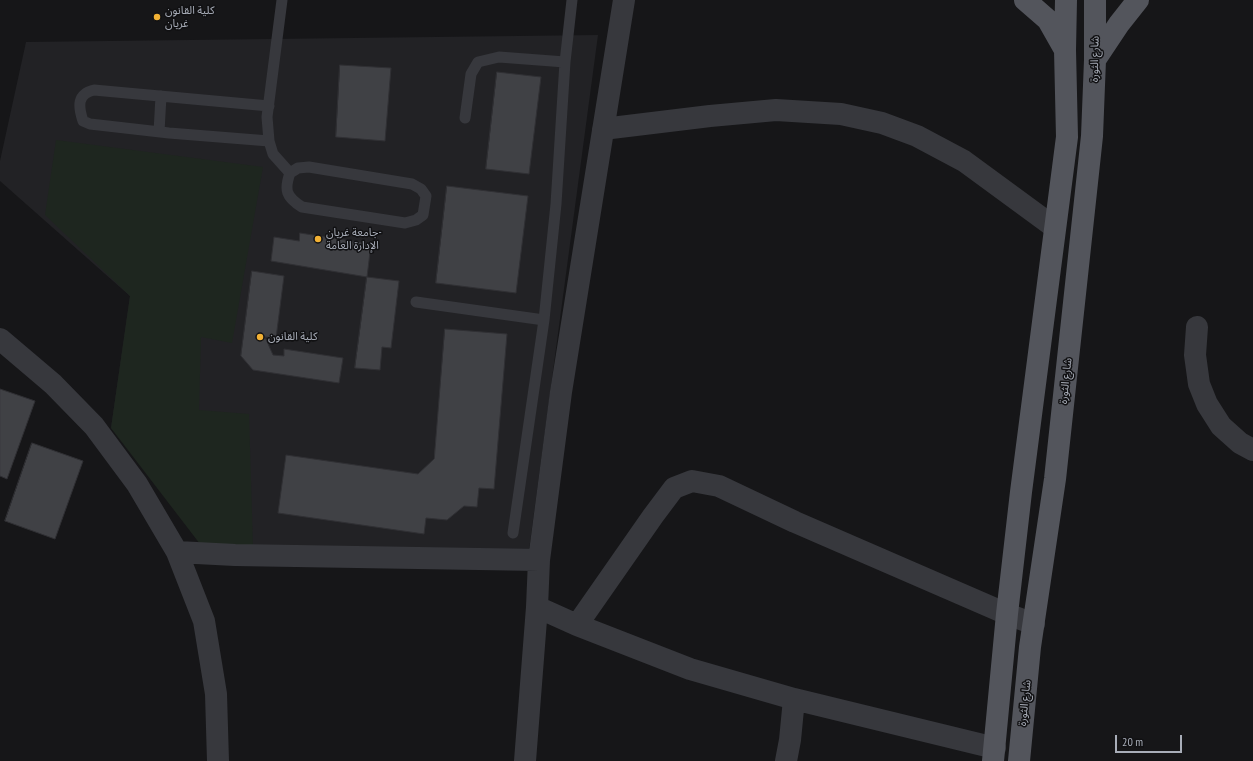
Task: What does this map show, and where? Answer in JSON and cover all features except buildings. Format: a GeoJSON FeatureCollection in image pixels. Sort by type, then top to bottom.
{"type":"FeatureCollection","features":[{"type":"Feature","properties":{"kind":"main road"},"geometry":{"type":"LineString","coordinates":[[1025,0],[1048,20],[1065,50]]}},
{"type":"Feature","properties":{"kind":"main road"},"geometry":{"type":"LineString","coordinates":[[994,754],[1007,614],[1021,492],[1066,137],[1066,0]]}},
{"type":"Feature","properties":{"kind":"main road","name":"شارع الثورة"},"geometry":{"type":"LineString","coordinates":[[1019,761],[1030,647],[1056,471],[1092,136],[1095,60],[1095,0]]}},
{"type":"Feature","properties":{"kind":"main road"},"geometry":{"type":"LineString","coordinates":[[1095,60],[1119,24],[1138,0]]}},
{"type":"Feature","properties":{"kind":"street"},"geometry":{"type":"LineString","coordinates":[[525,761],[537,608],[539,560],[561,392],[624,0]]}},
{"type":"Feature","properties":{"kind":"street"},"geometry":{"type":"LineString","coordinates":[[603,129],[710,116],[776,110],[841,114],[882,123],[917,136],[964,161],[1054,228]]}},
{"type":"Feature","properties":{"kind":"street"},"geometry":{"type":"LineString","coordinates":[[1197,327],[1195,355],[1199,384],[1207,404],[1220,426],[1240,443],[1253,450]]}},
{"type":"Feature","properties":{"kind":"street"},"geometry":{"type":"LineString","coordinates":[[0,339],[53,384],[94,426],[137,484],[177,552],[204,621],[216,694],[218,761]]}},
{"type":"Feature","properties":{"kind":"street"},"geometry":{"type":"LineString","coordinates":[[577,625],[674,488],[692,481],[719,486],[795,522],[1007,614],[1034,624]]}},
{"type":"Feature","properties":{"kind":"street"},"geometry":{"type":"LineString","coordinates":[[177,552],[234,555],[539,560]]}},
{"type":"Feature","properties":{"kind":"street"},"geometry":{"type":"LineString","coordinates":[[537,608],[690,669],[994,754]]}},
{"type":"Feature","properties":{"kind":"street"},"geometry":{"type":"LineString","coordinates":[[786,761],[790,740],[794,699]]}},
{"type":"Feature","properties":{"kind":"lane"},"geometry":{"type":"LineString","coordinates":[[282,0],[267,118],[269,141],[274,154],[290,173]]}},
{"type":"Feature","properties":{"kind":"lane"},"geometry":{"type":"LineString","coordinates":[[513,534],[544,320],[556,204],[572,0]]}},
{"type":"Feature","properties":{"kind":"lane"},"geometry":{"type":"LineString","coordinates":[[465,118],[471,74],[478,62],[499,57],[566,62]]}},
{"type":"Feature","properties":{"kind":"lane"},"geometry":{"type":"LineString","coordinates":[[269,106],[94,90],[86,92],[81,97],[80,113],[83,121],[90,124],[159,132],[269,141]]}},
{"type":"Feature","properties":{"kind":"lane"},"geometry":{"type":"LineString","coordinates":[[159,132],[161,96]]}},
{"type":"Feature","properties":{"kind":"lane"},"geometry":{"type":"LineString","coordinates":[[309,167],[412,184],[421,189],[426,196],[423,215],[416,220],[405,223],[302,207],[294,202],[288,193],[286,184],[290,173],[298,168],[309,167]]}},
{"type":"Feature","properties":{"kind":"lane"},"geometry":{"type":"LineString","coordinates":[[416,302],[544,320]]}},
{"type":"Feature","properties":{"kind":"shaded area","name":"جامعة غريان- الإدارة العامة"},"geometry":{"type":"Polygon","coordinates":[[[598,35],[529,550],[253,547],[120,438],[111,428],[130,296],[0,181],[0,161],[26,42],[598,35]]]}},
{"type":"Feature","properties":{"kind":"shaded area"},"geometry":{"type":"Polygon","coordinates":[[[56,140],[263,167],[232,343],[201,337],[199,410],[249,414],[253,547],[200,544],[111,428],[130,296],[45,215],[56,140]]]}},
{"type":"Feature","properties":{"kind":"place","name":"كلية القانون غريان"},"geometry":{"type":"Point","coordinates":[157,17]}},
{"type":"Feature","properties":{"kind":"place","name":"جامعة غريان- الإدارة العامة"},"geometry":{"type":"Point","coordinates":[318,239]}},
{"type":"Feature","properties":{"kind":"place","name":"كلية القانون"},"geometry":{"type":"Point","coordinates":[260,337]}}]}
